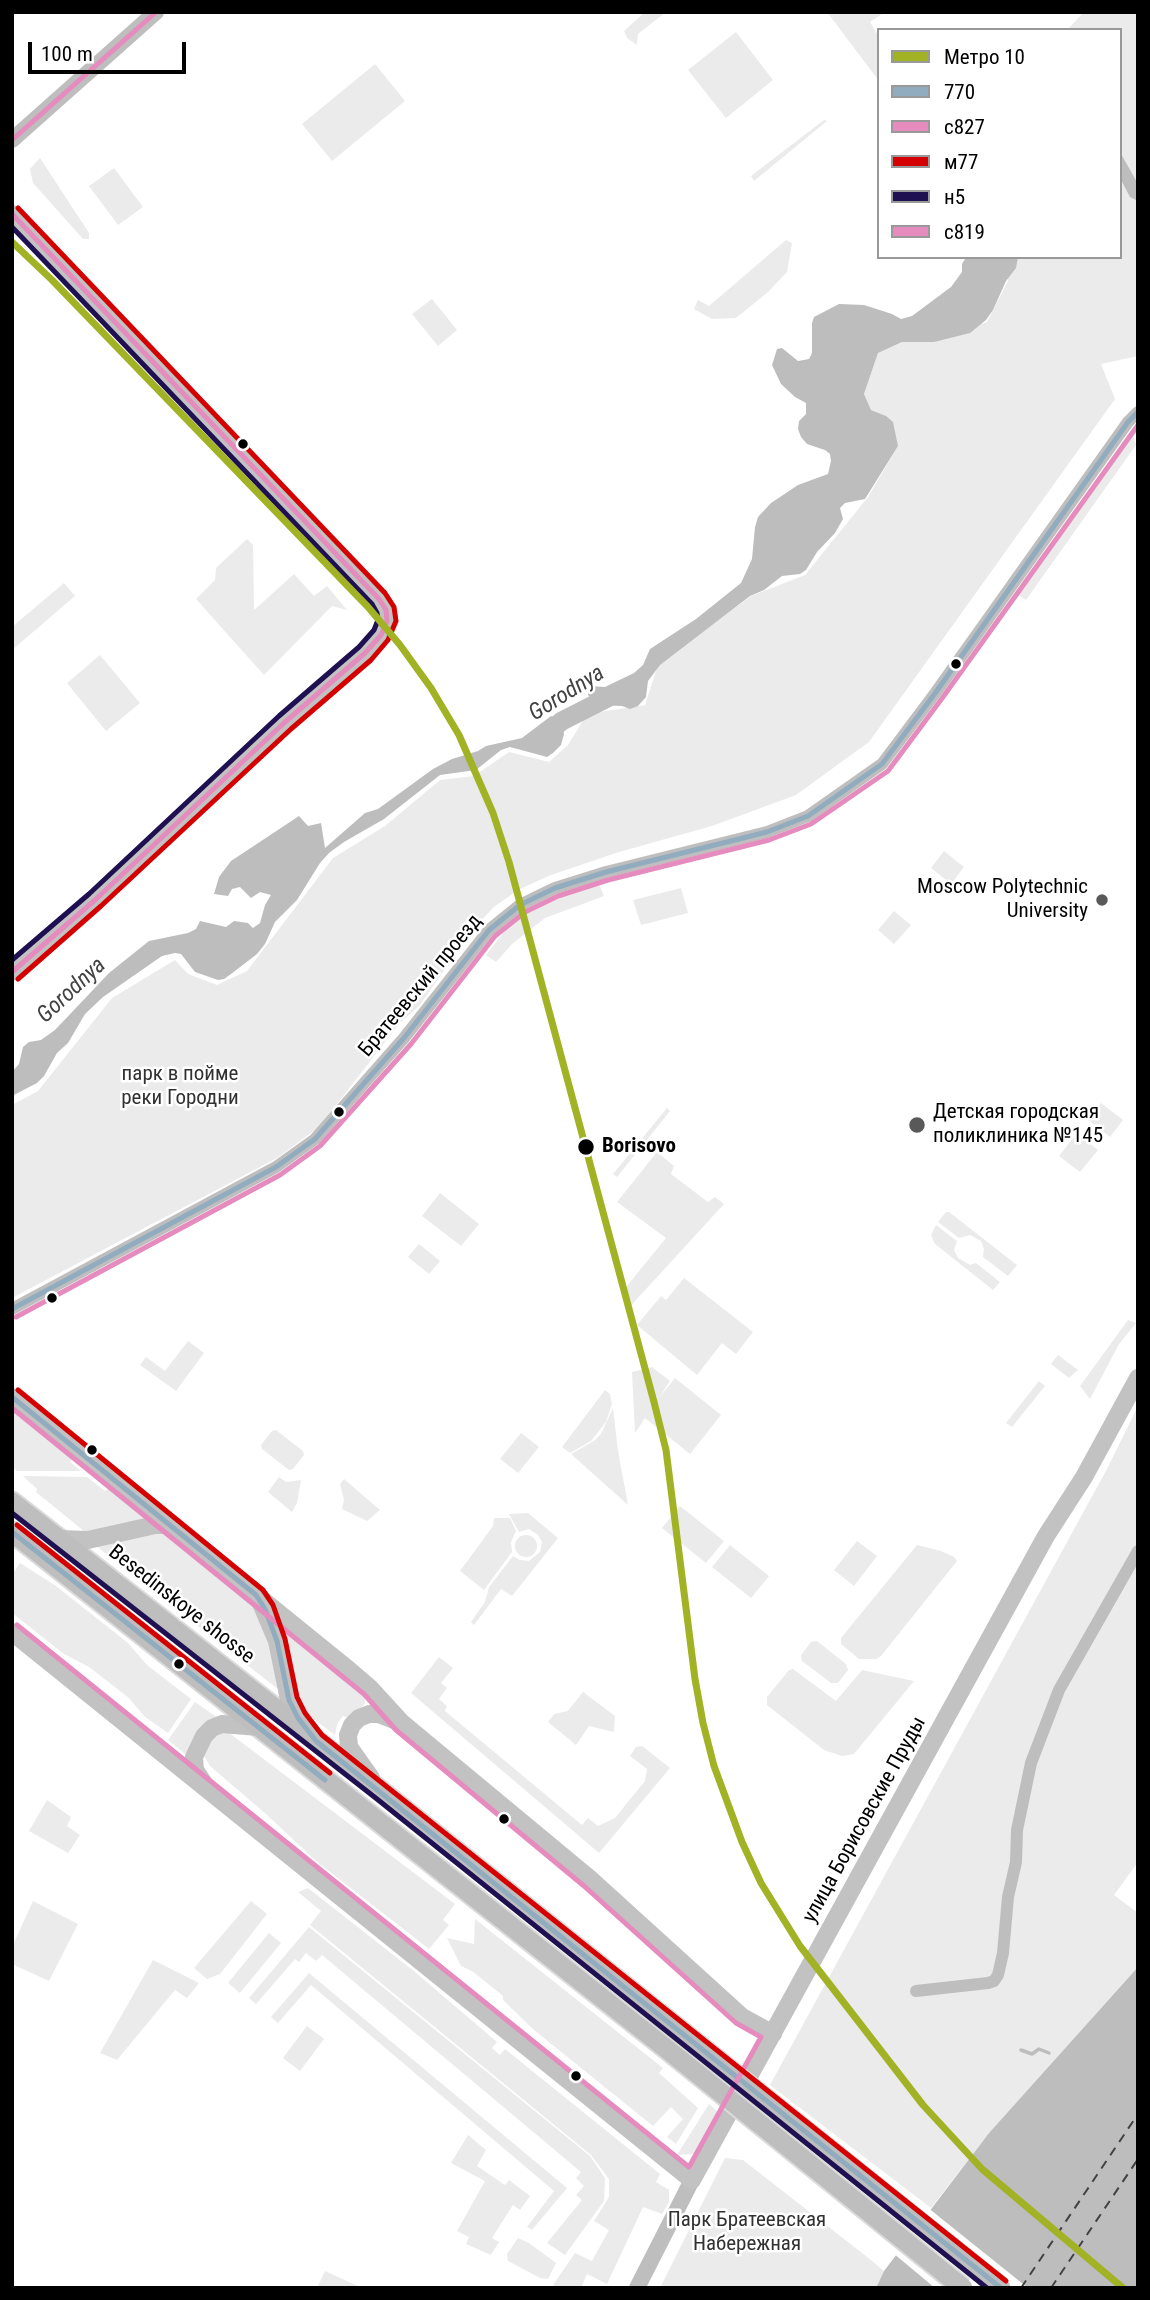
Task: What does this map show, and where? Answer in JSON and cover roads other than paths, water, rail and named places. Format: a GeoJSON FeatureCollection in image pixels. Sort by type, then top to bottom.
{"type":"FeatureCollection","features":[{"type":"Feature","properties":{"kind":"main road"},"geometry":{"type":"LineString","coordinates":[[12,214],[373,593],[386,610],[387,621],[381,635],[365,653],[285,722],[95,900],[12,972]]}},
{"type":"Feature","properties":{"kind":"main road","name":"улица Борисовские Пруды"},"geometry":{"type":"LineString","coordinates":[[692,2180],[1046,1536],[1084,1477],[1138,1378]]}},
{"type":"Feature","properties":{"kind":"main road"},"geometry":{"type":"LineString","coordinates":[[12,1397],[370,1688],[402,1723],[590,1879],[742,2017],[752,2025],[773,2034]]}},
{"type":"Feature","properties":{"kind":"main road","name":"Besedinskoye shosse"},"geometry":{"type":"LineString","coordinates":[[12,1502],[382,1792],[1001,2288]]}},
{"type":"Feature","properties":{"kind":"main road"},"geometry":{"type":"LineString","coordinates":[[60,1539],[97,1539],[155,1525],[171,1525]]}},
{"type":"Feature","properties":{"kind":"main road"},"geometry":{"type":"LineString","coordinates":[[12,1532],[668,2050],[963,2288]]}},
{"type":"Feature","properties":{"kind":"main road"},"geometry":{"type":"LineString","coordinates":[[256,1595],[265,1609],[277,1641],[289,1700],[298,1718],[316,1741]]}},
{"type":"Feature","properties":{"kind":"main road"},"geometry":{"type":"LineString","coordinates":[[12,1632],[692,2180]]}},
{"type":"Feature","properties":{"kind":"main road"},"geometry":{"type":"LineString","coordinates":[[382,1792],[353,1755],[348,1735],[359,1718],[369,1714],[379,1714],[402,1723]]}},
{"type":"Feature","properties":{"kind":"main road"},"geometry":{"type":"LineString","coordinates":[[210,1790],[198,1775],[194,1757],[204,1736],[212,1728],[222,1724],[258,1727]]}},
{"type":"Feature","properties":{"kind":"street"},"geometry":{"type":"LineString","coordinates":[[12,140],[156,12]]}},
{"type":"Feature","properties":{"kind":"street","name":"Братеевский проезд"},"geometry":{"type":"LineString","coordinates":[[12,1309],[276,1167],[315,1139],[411,1030],[489,930],[520,905],[555,888],[607,872],[767,832],[798,820],[835,800],[882,764],[1128,422],[1138,412]]}},
{"type":"Feature","properties":{"kind":"street"},"geometry":{"type":"LineString","coordinates":[[916,1991],[988,1983],[994,1981],[998,1975],[1003,1953],[1008,1897],[1016,1862],[1017,1830],[1031,1763],[1059,1690],[1138,1551]]}},
{"type":"Feature","properties":{"kind":"street","name":"улица Борисовские Пруды"},"geometry":{"type":"LineString","coordinates":[[637,2288],[692,2180]]}},
{"type":"Feature","properties":{"kind":"waterway","name":"Gorodnya"},"geometry":{"type":"LineString","coordinates":[[543,736],[562,721],[619,692]]}},
{"type":"Feature","properties":{"kind":"waterway"},"geometry":{"type":"LineString","coordinates":[[1021,2050],[1032,2054],[1039,2049],[1049,2053]]}},
{"type":"Feature","properties":{"kind":"metro line","name":"10"},"geometry":{"type":"LineString","coordinates":[[12,242],[52,280],[368,607],[431,688],[459,735],[493,813],[509,862],[654,1402],[666,1450],[703,1723],[714,1766],[742,1842],[761,1883],[800,1946],[923,2105],[982,2169],[1123,2288]]}},
{"type":"Feature","properties":{"kind":"place","name":"Moscow Polytechnic University"},"geometry":{"type":"Point","coordinates":[1102,900]}},
{"type":"Feature","properties":{"kind":"place","name":"Детская городская поликлиника №145"},"geometry":{"type":"Point","coordinates":[917,1125]}},
{"type":"Feature","properties":{"kind":"place","name":"Borisovo"},"geometry":{"type":"Point","coordinates":[586,1147]}},
{"type":"Feature","properties":{"kind":"park label","name":"парк в пойме реки Городни"},"geometry":{"type":"Point","coordinates":[180,1087]}},
{"type":"Feature","properties":{"kind":"park label","name":"Парк Братеевская Набережная"},"geometry":{"type":"Point","coordinates":[747,2233]}}]}
